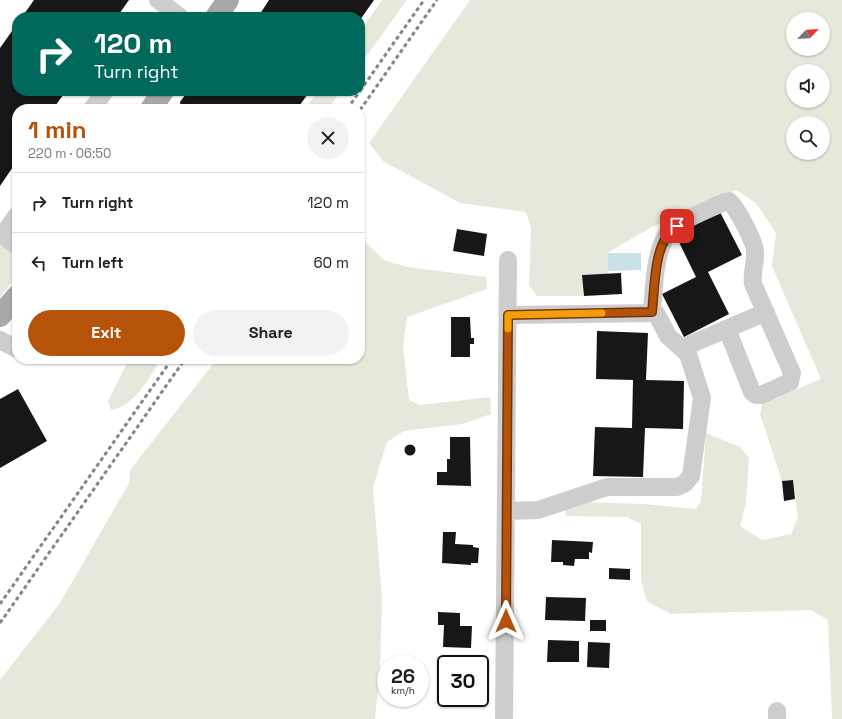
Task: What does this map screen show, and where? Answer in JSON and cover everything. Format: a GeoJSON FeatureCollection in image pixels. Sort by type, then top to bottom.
{"type":"FeatureCollection","features":[{"type":"Feature","properties":{"kind":"main road"},"geometry":{"type":"LineString","coordinates":[[220,12],[228,0]]}},
{"type":"Feature","properties":{"kind":"main road"},"geometry":{"type":"LineString","coordinates":[[0,316],[12,302]]}},
{"type":"Feature","properties":{"kind":"street"},"geometry":{"type":"LineString","coordinates":[[652,312],[659,254],[666,235],[677,226],[724,202],[729,202],[736,210],[754,246],[755,253],[752,277],[792,373],[790,382],[761,395],[756,395],[752,392],[727,329]]}},
{"type":"Feature","properties":{"kind":"street"},"geometry":{"type":"LineString","coordinates":[[7,238],[12,226]]}},
{"type":"Feature","properties":{"kind":"street"},"geometry":{"type":"LineString","coordinates":[[504,719],[508,260]]}},
{"type":"Feature","properties":{"kind":"street"},"geometry":{"type":"LineString","coordinates":[[682,348],[766,312]]}},
{"type":"Feature","properties":{"kind":"street"},"geometry":{"type":"LineString","coordinates":[[507,511],[538,510],[607,487],[677,487],[687,481],[691,476],[702,398],[688,354],[668,336],[656,313],[508,315]]}},
{"type":"Feature","properties":{"kind":"street"},"geometry":{"type":"LineString","coordinates":[[0,340],[12,346]]}},
{"type":"Feature","properties":{"kind":"shaded area"},"geometry":{"type":"Polygon","coordinates":[[[382,0],[407,0],[365,58],[365,25],[382,0]]]}},
{"type":"Feature","properties":{"kind":"shaded area"},"geometry":{"type":"Polygon","coordinates":[[[470,0],[842,0],[842,719],[832,719],[828,620],[811,610],[671,614],[647,601],[641,581],[641,524],[627,517],[566,516],[564,507],[575,502],[644,504],[696,509],[701,501],[706,433],[740,447],[749,458],[746,503],[740,526],[762,540],[791,534],[798,517],[793,480],[782,481],[760,414],[762,404],[821,379],[772,266],[776,233],[756,203],[736,190],[652,227],[607,253],[608,274],[582,275],[584,296],[537,296],[529,285],[531,228],[526,212],[460,203],[383,161],[369,143],[470,0]]]}},
{"type":"Feature","properties":{"kind":"shaded area"},"geometry":{"type":"Polygon","coordinates":[[[314,96],[337,96],[332,104],[309,104],[314,96]]]}},
{"type":"Feature","properties":{"kind":"shaded area"},"geometry":{"type":"Polygon","coordinates":[[[365,242],[384,260],[407,267],[486,277],[487,289],[407,317],[403,346],[409,400],[420,405],[490,397],[491,414],[462,424],[404,431],[387,442],[373,487],[382,599],[380,655],[377,655],[377,699],[375,719],[0,719],[0,680],[60,603],[129,483],[130,470],[213,364],[365,364],[365,242]]]}},
{"type":"Feature","properties":{"kind":"shaded area"},"geometry":{"type":"Polygon","coordinates":[[[0,243],[12,254],[12,283],[0,297],[0,243]]]}},
{"type":"Feature","properties":{"kind":"shaded area"},"geometry":{"type":"Polygon","coordinates":[[[126,364],[158,364],[140,390],[127,403],[111,410],[108,401],[126,364]]]}},
{"type":"Feature","properties":{"kind":"water"},"geometry":{"type":"Polygon","coordinates":[[[607,253],[641,253],[641,270],[608,271],[607,253]]]}},
{"type":"Feature","properties":{"kind":"building"},"geometry":{"type":"Polygon","coordinates":[[[34,0],[129,0],[121,12],[26,12],[34,0]]]}},
{"type":"Feature","properties":{"kind":"building"},"geometry":{"type":"Polygon","coordinates":[[[269,0],[374,0],[365,13],[261,12],[269,0]]]}},
{"type":"Feature","properties":{"kind":"building"},"geometry":{"type":"Polygon","coordinates":[[[12,31],[12,96],[62,96],[57,104],[12,104],[12,168],[0,186],[0,48],[12,31]]]}},
{"type":"Feature","properties":{"kind":"building"},"geometry":{"type":"Polygon","coordinates":[[[184,96],[306,96],[301,104],[180,104],[184,96]]]}},
{"type":"Feature","properties":{"kind":"building"},"geometry":{"type":"Polygon","coordinates":[[[720,212],[742,255],[708,272],[729,314],[684,337],[662,294],[696,277],[675,234],[720,212]]]}},
{"type":"Feature","properties":{"kind":"building"},"geometry":{"type":"Polygon","coordinates":[[[457,229],[487,234],[484,256],[453,251],[457,229]]]}},
{"type":"Feature","properties":{"kind":"building"},"geometry":{"type":"Polygon","coordinates":[[[621,273],[622,294],[584,296],[582,275],[621,273]]]}},
{"type":"Feature","properties":{"kind":"building"},"geometry":{"type":"Polygon","coordinates":[[[451,317],[470,317],[471,338],[474,338],[474,344],[470,344],[470,357],[451,357],[451,317]]]}},
{"type":"Feature","properties":{"kind":"building"},"geometry":{"type":"Polygon","coordinates":[[[597,331],[648,333],[646,380],[684,381],[683,429],[645,428],[643,477],[593,476],[595,427],[632,428],[633,380],[596,379],[597,331]]]}},
{"type":"Feature","properties":{"kind":"building"},"geometry":{"type":"Polygon","coordinates":[[[18,389],[47,441],[0,468],[0,399],[18,389]]]}},
{"type":"Feature","properties":{"kind":"building"},"geometry":{"type":"Polygon","coordinates":[[[450,437],[470,437],[471,486],[437,485],[437,472],[447,472],[447,459],[450,459],[450,437]]]}},
{"type":"Feature","properties":{"kind":"building"},"geometry":{"type":"Polygon","coordinates":[[[410,444],[414,446],[416,450],[414,454],[410,456],[406,454],[404,450],[406,446],[410,444]]]}},
{"type":"Feature","properties":{"kind":"building"},"geometry":{"type":"Polygon","coordinates":[[[793,480],[795,499],[784,501],[782,481],[793,480]]]}},
{"type":"Feature","properties":{"kind":"building"},"geometry":{"type":"Polygon","coordinates":[[[443,532],[456,532],[455,544],[473,545],[473,547],[479,548],[478,563],[471,563],[471,565],[442,563],[443,532]]]}},
{"type":"Feature","properties":{"kind":"building"},"geometry":{"type":"Polygon","coordinates":[[[552,540],[593,542],[592,553],[589,552],[589,559],[575,559],[574,566],[563,565],[563,562],[551,562],[552,540]]]}},
{"type":"Feature","properties":{"kind":"building"},"geometry":{"type":"Polygon","coordinates":[[[609,568],[630,569],[630,580],[609,579],[609,568]]]}},
{"type":"Feature","properties":{"kind":"building"},"geometry":{"type":"Polygon","coordinates":[[[546,597],[586,598],[585,621],[545,620],[546,597]]]}},
{"type":"Feature","properties":{"kind":"building"},"geometry":{"type":"Polygon","coordinates":[[[438,612],[460,613],[460,626],[472,626],[471,648],[443,647],[444,625],[438,625],[438,612]]]}},
{"type":"Feature","properties":{"kind":"building"},"geometry":{"type":"Polygon","coordinates":[[[590,620],[606,620],[606,631],[590,631],[590,620]]]}},
{"type":"Feature","properties":{"kind":"building"},"geometry":{"type":"Polygon","coordinates":[[[548,640],[579,641],[579,662],[547,662],[548,640]]]}},
{"type":"Feature","properties":{"kind":"building"},"geometry":{"type":"Polygon","coordinates":[[[588,642],[610,643],[609,668],[587,667],[588,642]]]}},
{"type":"Feature","properties":{"kind":"railway"},"geometry":{"type":"LineString","coordinates":[[365,84],[424,0]]}},
{"type":"Feature","properties":{"kind":"railway"},"geometry":{"type":"LineString","coordinates":[[364,104],[437,0]]}},
{"type":"Feature","properties":{"kind":"railway"},"geometry":{"type":"LineString","coordinates":[[351,104],[356,96]]}},
{"type":"Feature","properties":{"kind":"railway"},"geometry":{"type":"LineString","coordinates":[[0,604],[168,364]]}},
{"type":"Feature","properties":{"kind":"railway"},"geometry":{"type":"LineString","coordinates":[[0,623],[181,364]]}},
{"type":"Feature","properties":{"kind":"slow traffic"},"geometry":{"type":"LineString","coordinates":[[508,329],[508,315],[602,313]]}},
{"type":"Feature","properties":{"kind":"route"},"geometry":{"type":"LineString","coordinates":[[506,621],[508,315],[652,312],[659,254],[662,243],[666,235],[677,226]]}}]}
